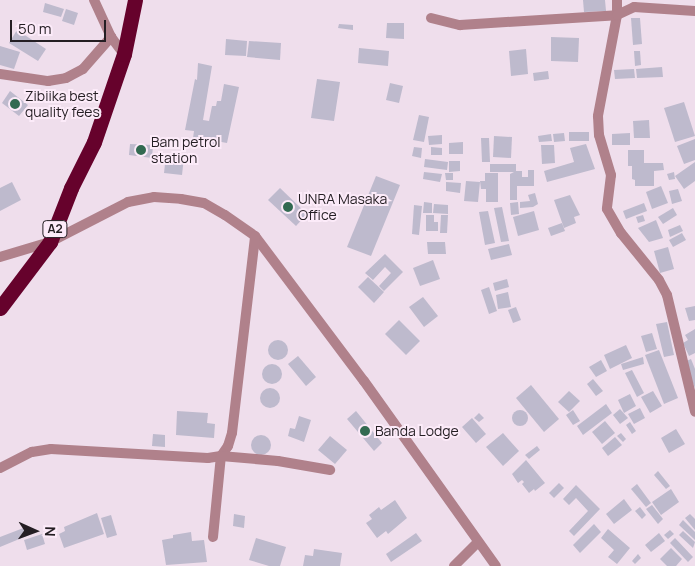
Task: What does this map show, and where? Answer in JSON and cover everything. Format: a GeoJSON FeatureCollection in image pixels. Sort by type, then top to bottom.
{"type":"FeatureCollection","features":[{"type":"Feature","properties":{"kind":"highway","name":"A2"},"geometry":{"type":"LineString","coordinates":[[0,308],[50,242],[71,188],[94,142],[124,54],[135,0]]}},
{"type":"Feature","properties":{"kind":"street"},"geometry":{"type":"LineString","coordinates":[[94,0],[111,38],[124,54]]}},
{"type":"Feature","properties":{"kind":"street"},"geometry":{"type":"LineString","coordinates":[[617,0],[617,15],[598,116],[599,135],[611,175],[607,209],[621,233],[659,280],[667,295],[695,412]]}},
{"type":"Feature","properties":{"kind":"street"},"geometry":{"type":"LineString","coordinates":[[432,18],[460,25],[617,15],[634,7],[695,11]]}},
{"type":"Feature","properties":{"kind":"street"},"geometry":{"type":"LineString","coordinates":[[0,74],[48,81],[66,78],[83,69],[111,38]]}},
{"type":"Feature","properties":{"kind":"street"},"geometry":{"type":"LineString","coordinates":[[0,258],[50,242],[128,202],[154,197],[204,203],[255,236],[364,381],[496,566]]}},
{"type":"Feature","properties":{"kind":"street"},"geometry":{"type":"LineString","coordinates":[[213,537],[221,456],[228,446],[232,433],[255,236]]}},
{"type":"Feature","properties":{"kind":"street"},"geometry":{"type":"LineString","coordinates":[[0,468],[32,452],[51,449],[208,458],[221,456],[278,461],[330,470]]}},
{"type":"Feature","properties":{"kind":"street"},"geometry":{"type":"LineString","coordinates":[[454,566],[478,542]]}},
{"type":"Feature","properties":{"kind":"building"},"geometry":{"type":"Polygon","coordinates":[[[583,0],[605,0],[606,11],[584,12],[583,0]]]}},
{"type":"Feature","properties":{"kind":"building"},"geometry":{"type":"Polygon","coordinates":[[[45,3],[64,9],[61,17],[43,12],[45,3]]]}},
{"type":"Feature","properties":{"kind":"building"},"geometry":{"type":"Polygon","coordinates":[[[66,9],[78,13],[74,25],[62,21],[66,9]]]}},
{"type":"Feature","properties":{"kind":"building"},"geometry":{"type":"Polygon","coordinates":[[[631,18],[640,18],[642,44],[633,45],[631,18]]]}},
{"type":"Feature","properties":{"kind":"building"},"geometry":{"type":"Polygon","coordinates":[[[387,23],[404,23],[404,39],[386,38],[387,23]]]}},
{"type":"Feature","properties":{"kind":"building"},"geometry":{"type":"Polygon","coordinates":[[[339,24],[353,25],[353,30],[338,28],[339,24]]]}},
{"type":"Feature","properties":{"kind":"building"},"geometry":{"type":"Polygon","coordinates":[[[17,30],[46,49],[38,61],[9,43],[17,30]]]}},
{"type":"Feature","properties":{"kind":"building"},"geometry":{"type":"Polygon","coordinates":[[[551,37],[579,38],[578,62],[551,61],[551,37]]]}},
{"type":"Feature","properties":{"kind":"building"},"geometry":{"type":"Polygon","coordinates":[[[226,39],[247,41],[246,56],[225,55],[226,39]]]}},
{"type":"Feature","properties":{"kind":"building"},"geometry":{"type":"Polygon","coordinates":[[[249,41],[281,43],[280,60],[247,57],[249,41]]]}},
{"type":"Feature","properties":{"kind":"building"},"geometry":{"type":"Polygon","coordinates":[[[0,46],[20,52],[14,69],[0,65],[0,46]]]}},
{"type":"Feature","properties":{"kind":"building"},"geometry":{"type":"Polygon","coordinates":[[[359,48],[389,51],[388,66],[358,63],[359,48]]]}},
{"type":"Feature","properties":{"kind":"building"},"geometry":{"type":"Polygon","coordinates":[[[526,49],[528,74],[511,76],[509,51],[526,49]]]}},
{"type":"Feature","properties":{"kind":"building"},"geometry":{"type":"Polygon","coordinates":[[[634,51],[640,51],[641,65],[635,66],[634,51]]]}},
{"type":"Feature","properties":{"kind":"building"},"geometry":{"type":"Polygon","coordinates":[[[198,63],[212,66],[203,120],[209,121],[212,106],[216,106],[217,101],[221,101],[224,84],[239,87],[227,143],[216,141],[216,145],[203,143],[203,140],[193,138],[194,131],[185,130],[195,79],[197,80],[198,63]]]}},
{"type":"Feature","properties":{"kind":"building"},"geometry":{"type":"Polygon","coordinates":[[[662,67],[663,77],[637,78],[636,69],[662,67]]]}},
{"type":"Feature","properties":{"kind":"building"},"geometry":{"type":"Polygon","coordinates":[[[634,69],[635,78],[615,79],[614,70],[634,69]]]}},
{"type":"Feature","properties":{"kind":"building"},"geometry":{"type":"Polygon","coordinates":[[[548,71],[549,79],[534,81],[533,73],[548,71]]]}},
{"type":"Feature","properties":{"kind":"building"},"geometry":{"type":"Polygon","coordinates":[[[317,79],[340,82],[334,121],[311,118],[317,79]]]}},
{"type":"Feature","properties":{"kind":"building"},"geometry":{"type":"Polygon","coordinates":[[[390,83],[403,86],[399,103],[386,100],[390,83]]]}},
{"type":"Feature","properties":{"kind":"building","name":"Zibiika best quality fees"},"geometry":{"type":"Polygon","coordinates":[[[10,91],[28,105],[19,116],[2,103],[10,91]]]}},
{"type":"Feature","properties":{"kind":"building"},"geometry":{"type":"Polygon","coordinates":[[[684,102],[695,136],[675,142],[664,108],[684,102]]]}},
{"type":"Feature","properties":{"kind":"building"},"geometry":{"type":"Polygon","coordinates":[[[419,115],[429,117],[424,142],[413,140],[419,115]]]}},
{"type":"Feature","properties":{"kind":"building"},"geometry":{"type":"Polygon","coordinates":[[[649,120],[650,138],[634,138],[633,121],[649,120]]]}},
{"type":"Feature","properties":{"kind":"building"},"geometry":{"type":"Polygon","coordinates":[[[569,132],[589,132],[589,141],[569,141],[569,132]]]}},
{"type":"Feature","properties":{"kind":"building"},"geometry":{"type":"Polygon","coordinates":[[[564,133],[565,141],[554,142],[553,134],[564,133]]]}},
{"type":"Feature","properties":{"kind":"building"},"geometry":{"type":"Polygon","coordinates":[[[630,133],[630,145],[612,145],[612,134],[630,133]]]}},
{"type":"Feature","properties":{"kind":"building"},"geometry":{"type":"Polygon","coordinates":[[[551,134],[552,141],[539,142],[538,136],[551,134]]]}},
{"type":"Feature","properties":{"kind":"building"},"geometry":{"type":"Polygon","coordinates":[[[442,135],[442,144],[429,145],[428,136],[442,135]]]}},
{"type":"Feature","properties":{"kind":"building"},"geometry":{"type":"Polygon","coordinates":[[[494,136],[512,137],[511,158],[493,157],[494,136]]]}},
{"type":"Feature","properties":{"kind":"building"},"geometry":{"type":"Polygon","coordinates":[[[481,138],[489,138],[490,162],[482,162],[481,138]]]}},
{"type":"Feature","properties":{"kind":"building"},"geometry":{"type":"Polygon","coordinates":[[[695,139],[695,160],[684,164],[677,146],[695,139]]]}},
{"type":"Feature","properties":{"kind":"building"},"geometry":{"type":"Polygon","coordinates":[[[463,142],[463,154],[449,154],[449,143],[463,142]]]}},
{"type":"Feature","properties":{"kind":"building","name":"Bam petrol station"},"geometry":{"type":"Polygon","coordinates":[[[130,144],[153,145],[152,158],[129,155],[130,144]]]}},
{"type":"Feature","properties":{"kind":"building"},"geometry":{"type":"Polygon","coordinates":[[[586,144],[595,169],[547,182],[544,171],[574,162],[570,148],[586,144]]]}},
{"type":"Feature","properties":{"kind":"building"},"geometry":{"type":"Polygon","coordinates":[[[541,145],[554,145],[555,163],[542,164],[541,145]]]}},
{"type":"Feature","properties":{"kind":"building"},"geometry":{"type":"Polygon","coordinates":[[[414,147],[422,148],[421,158],[412,156],[414,147]]]}},
{"type":"Feature","properties":{"kind":"building"},"geometry":{"type":"Polygon","coordinates":[[[431,147],[442,148],[442,155],[431,155],[431,147]]]}},
{"type":"Feature","properties":{"kind":"building"},"geometry":{"type":"Polygon","coordinates":[[[628,150],[644,150],[644,163],[663,163],[664,170],[654,171],[654,186],[635,186],[635,180],[632,179],[632,166],[628,166],[628,150]]]}},
{"type":"Feature","properties":{"kind":"building"},"geometry":{"type":"Polygon","coordinates":[[[166,155],[184,157],[182,175],[164,173],[166,155]]]}},
{"type":"Feature","properties":{"kind":"building"},"geometry":{"type":"Polygon","coordinates":[[[425,159],[448,162],[447,170],[424,167],[425,159]]]}},
{"type":"Feature","properties":{"kind":"building"},"geometry":{"type":"Polygon","coordinates":[[[449,161],[460,161],[460,171],[449,172],[449,161]]]}},
{"type":"Feature","properties":{"kind":"building"},"geometry":{"type":"Polygon","coordinates":[[[695,162],[695,181],[684,189],[675,176],[695,162]]]}},
{"type":"Feature","properties":{"kind":"building"},"geometry":{"type":"Polygon","coordinates":[[[490,164],[516,164],[516,171],[522,171],[522,177],[528,177],[528,170],[534,170],[534,186],[517,186],[517,200],[510,200],[510,174],[514,172],[490,172],[490,164]]]}},
{"type":"Feature","properties":{"kind":"building"},"geometry":{"type":"Polygon","coordinates":[[[424,172],[442,174],[440,182],[423,179],[424,172]]]}},
{"type":"Feature","properties":{"kind":"building"},"geometry":{"type":"Polygon","coordinates":[[[674,172],[675,179],[669,180],[667,174],[674,172]]]}},
{"type":"Feature","properties":{"kind":"building"},"geometry":{"type":"Polygon","coordinates":[[[445,173],[453,173],[453,180],[446,180],[445,173]]]}},
{"type":"Feature","properties":{"kind":"building"},"geometry":{"type":"Polygon","coordinates":[[[485,173],[498,173],[498,202],[486,202],[486,189],[481,189],[480,181],[485,181],[485,173]]]}},
{"type":"Feature","properties":{"kind":"building"},"geometry":{"type":"Polygon","coordinates":[[[376,176],[400,185],[371,256],[347,247],[376,176]]]}},
{"type":"Feature","properties":{"kind":"building"},"geometry":{"type":"Polygon","coordinates":[[[466,181],[480,182],[478,202],[464,201],[466,181]]]}},
{"type":"Feature","properties":{"kind":"building"},"geometry":{"type":"Polygon","coordinates":[[[12,182],[21,200],[0,211],[0,188],[12,182]]]}},
{"type":"Feature","properties":{"kind":"building"},"geometry":{"type":"Polygon","coordinates":[[[446,182],[461,183],[460,193],[446,191],[446,182]]]}},
{"type":"Feature","properties":{"kind":"building"},"geometry":{"type":"Polygon","coordinates":[[[661,186],[668,203],[652,209],[646,192],[661,186]]]}},
{"type":"Feature","properties":{"kind":"building","name":"UNRA Masaka Office"},"geometry":{"type":"Polygon","coordinates":[[[280,188],[307,214],[296,226],[268,200],[280,188]]]}},
{"type":"Feature","properties":{"kind":"building"},"geometry":{"type":"Polygon","coordinates":[[[678,189],[682,201],[672,204],[669,191],[678,189]]]}},
{"type":"Feature","properties":{"kind":"building"},"geometry":{"type":"Polygon","coordinates":[[[535,193],[538,204],[533,207],[520,208],[520,202],[530,201],[528,195],[535,193]]]}},
{"type":"Feature","properties":{"kind":"building"},"geometry":{"type":"Polygon","coordinates":[[[570,195],[580,215],[574,217],[576,223],[564,228],[554,200],[570,195]]]}},
{"type":"Feature","properties":{"kind":"building"},"geometry":{"type":"Polygon","coordinates":[[[424,202],[432,203],[432,213],[423,213],[424,202]]]}},
{"type":"Feature","properties":{"kind":"building"},"geometry":{"type":"Polygon","coordinates":[[[518,202],[519,214],[511,215],[510,203],[518,202]]]}},
{"type":"Feature","properties":{"kind":"building"},"geometry":{"type":"Polygon","coordinates":[[[644,203],[647,211],[626,219],[623,211],[644,203]]]}},
{"type":"Feature","properties":{"kind":"building"},"geometry":{"type":"Polygon","coordinates":[[[434,204],[448,205],[448,214],[433,213],[434,204]]]}},
{"type":"Feature","properties":{"kind":"building"},"geometry":{"type":"Polygon","coordinates":[[[414,205],[422,206],[419,235],[412,234],[414,205]]]}},
{"type":"Feature","properties":{"kind":"building"},"geometry":{"type":"Polygon","coordinates":[[[502,207],[509,241],[501,242],[494,208],[502,207]]]}},
{"type":"Feature","properties":{"kind":"building"},"geometry":{"type":"Polygon","coordinates":[[[673,208],[677,215],[663,224],[658,217],[673,208]]]}},
{"type":"Feature","properties":{"kind":"building"},"geometry":{"type":"Polygon","coordinates":[[[488,211],[495,243],[485,245],[479,212],[488,211]]]}},
{"type":"Feature","properties":{"kind":"building"},"geometry":{"type":"Polygon","coordinates":[[[534,211],[539,230],[518,236],[513,217],[534,211]]]}},
{"type":"Feature","properties":{"kind":"building"},"geometry":{"type":"Polygon","coordinates":[[[426,215],[434,215],[434,222],[438,222],[438,231],[426,231],[426,215]]]}},
{"type":"Feature","properties":{"kind":"building"},"geometry":{"type":"Polygon","coordinates":[[[441,215],[448,215],[447,233],[440,233],[441,215]]]}},
{"type":"Feature","properties":{"kind":"building"},"geometry":{"type":"Polygon","coordinates":[[[643,215],[645,221],[638,223],[636,217],[643,215]]]}},
{"type":"Feature","properties":{"kind":"building"},"geometry":{"type":"Polygon","coordinates":[[[656,220],[663,238],[649,242],[638,228],[656,220]]]}},
{"type":"Feature","properties":{"kind":"building"},"geometry":{"type":"Polygon","coordinates":[[[562,223],[565,231],[551,236],[548,228],[562,223]]]}},
{"type":"Feature","properties":{"kind":"building"},"geometry":{"type":"Polygon","coordinates":[[[680,225],[683,231],[670,237],[668,230],[680,225]]]}},
{"type":"Feature","properties":{"kind":"building"},"geometry":{"type":"Polygon","coordinates":[[[682,233],[686,240],[673,247],[669,240],[682,233]]]}},
{"type":"Feature","properties":{"kind":"building"},"geometry":{"type":"Polygon","coordinates":[[[427,242],[445,242],[446,254],[428,254],[427,242]]]}},
{"type":"Feature","properties":{"kind":"building"},"geometry":{"type":"Polygon","coordinates":[[[509,244],[512,255],[491,260],[488,249],[509,244]]]}},
{"type":"Feature","properties":{"kind":"building"},"geometry":{"type":"Polygon","coordinates":[[[668,247],[674,269],[660,273],[654,251],[668,247]]]}},
{"type":"Feature","properties":{"kind":"building"},"geometry":{"type":"Polygon","coordinates":[[[385,254],[403,272],[384,291],[379,286],[391,273],[385,267],[373,280],[365,273],[385,254]]]}},
{"type":"Feature","properties":{"kind":"building"},"geometry":{"type":"Polygon","coordinates":[[[433,260],[440,279],[420,286],[413,268],[433,260]]]}},
{"type":"Feature","properties":{"kind":"building"},"geometry":{"type":"Polygon","coordinates":[[[368,277],[384,292],[374,303],[358,287],[368,277]]]}},
{"type":"Feature","properties":{"kind":"building"},"geometry":{"type":"Polygon","coordinates":[[[507,279],[509,287],[495,291],[493,283],[507,279]]]}},
{"type":"Feature","properties":{"kind":"building"},"geometry":{"type":"Polygon","coordinates":[[[489,287],[497,311],[489,314],[481,290],[489,287]]]}},
{"type":"Feature","properties":{"kind":"building"},"geometry":{"type":"Polygon","coordinates":[[[508,292],[511,307],[498,309],[496,295],[508,292]]]}},
{"type":"Feature","properties":{"kind":"building"},"geometry":{"type":"Polygon","coordinates":[[[423,297],[438,316],[424,327],[409,307],[423,297]]]}},
{"type":"Feature","properties":{"kind":"building"},"geometry":{"type":"Polygon","coordinates":[[[695,306],[695,320],[689,321],[685,308],[695,306]]]}},
{"type":"Feature","properties":{"kind":"building"},"geometry":{"type":"Polygon","coordinates":[[[516,307],[521,320],[513,323],[508,310],[516,307]]]}},
{"type":"Feature","properties":{"kind":"building"},"geometry":{"type":"Polygon","coordinates":[[[399,320],[420,341],[406,355],[385,334],[399,320]]]}},
{"type":"Feature","properties":{"kind":"building"},"geometry":{"type":"Polygon","coordinates":[[[667,322],[674,355],[664,357],[656,324],[667,322]]]}},
{"type":"Feature","properties":{"kind":"building"},"geometry":{"type":"Polygon","coordinates":[[[695,329],[695,353],[689,356],[683,343],[688,340],[685,335],[695,329]]]}},
{"type":"Feature","properties":{"kind":"building"},"geometry":{"type":"Polygon","coordinates":[[[652,333],[657,349],[646,352],[641,336],[652,333]]]}},
{"type":"Feature","properties":{"kind":"building"},"geometry":{"type":"Polygon","coordinates":[[[278,340],[285,343],[288,350],[285,357],[278,360],[271,357],[268,350],[271,343],[278,340]]]}},
{"type":"Feature","properties":{"kind":"building"},"geometry":{"type":"Polygon","coordinates":[[[626,345],[632,358],[610,369],[604,355],[626,345]]]}},
{"type":"Feature","properties":{"kind":"building"},"geometry":{"type":"Polygon","coordinates":[[[659,350],[678,398],[664,404],[645,355],[659,350]]]}},
{"type":"Feature","properties":{"kind":"building"},"geometry":{"type":"Polygon","coordinates":[[[298,356],[316,377],[306,386],[288,364],[298,356]]]}},
{"type":"Feature","properties":{"kind":"building"},"geometry":{"type":"Polygon","coordinates":[[[643,357],[644,364],[623,370],[621,364],[643,357]]]}},
{"type":"Feature","properties":{"kind":"building"},"geometry":{"type":"Polygon","coordinates":[[[691,359],[695,369],[695,388],[684,362],[691,359]]]}},
{"type":"Feature","properties":{"kind":"building"},"geometry":{"type":"Polygon","coordinates":[[[601,360],[607,371],[596,377],[589,367],[601,360]]]}},
{"type":"Feature","properties":{"kind":"building"},"geometry":{"type":"Polygon","coordinates":[[[272,364],[279,367],[282,374],[279,381],[272,384],[265,381],[262,374],[265,367],[272,364]]]}},
{"type":"Feature","properties":{"kind":"building"},"geometry":{"type":"Polygon","coordinates":[[[632,370],[644,393],[637,397],[625,373],[632,370]]]}},
{"type":"Feature","properties":{"kind":"building"},"geometry":{"type":"Polygon","coordinates":[[[593,379],[603,391],[596,396],[587,384],[593,379]]]}},
{"type":"Feature","properties":{"kind":"building"},"geometry":{"type":"Polygon","coordinates":[[[531,385],[559,419],[544,432],[516,398],[531,385]]]}},
{"type":"Feature","properties":{"kind":"building"},"geometry":{"type":"Polygon","coordinates":[[[270,388],[277,391],[280,398],[277,405],[270,408],[263,405],[260,398],[263,391],[270,388]]]}},
{"type":"Feature","properties":{"kind":"building"},"geometry":{"type":"Polygon","coordinates":[[[569,391],[580,401],[569,412],[558,402],[569,391]]]}},
{"type":"Feature","properties":{"kind":"building"},"geometry":{"type":"Polygon","coordinates":[[[653,391],[662,406],[650,413],[641,397],[653,391]]]}},
{"type":"Feature","properties":{"kind":"building"},"geometry":{"type":"Polygon","coordinates":[[[630,394],[636,406],[624,413],[618,400],[630,394]]]}},
{"type":"Feature","properties":{"kind":"building"},"geometry":{"type":"Polygon","coordinates":[[[606,404],[612,413],[583,435],[577,426],[606,404]]]}},
{"type":"Feature","properties":{"kind":"building"},"geometry":{"type":"Polygon","coordinates":[[[640,408],[645,418],[634,424],[628,414],[640,408]]]}},
{"type":"Feature","properties":{"kind":"building"},"geometry":{"type":"Polygon","coordinates":[[[620,409],[628,418],[620,424],[613,415],[620,409]]]}},
{"type":"Feature","properties":{"kind":"building"},"geometry":{"type":"Polygon","coordinates":[[[520,410],[526,412],[528,418],[526,424],[520,426],[514,424],[512,418],[514,412],[520,410]]]}},
{"type":"Feature","properties":{"kind":"building"},"geometry":{"type":"Polygon","coordinates":[[[573,410],[580,421],[573,425],[566,415],[573,410]]]}},
{"type":"Feature","properties":{"kind":"building"},"geometry":{"type":"Polygon","coordinates":[[[177,411],[208,413],[207,423],[215,424],[214,438],[176,435],[177,411]]]}},
{"type":"Feature","properties":{"kind":"building","name":"Banda Lodge"},"geometry":{"type":"Polygon","coordinates":[[[356,411],[382,443],[374,451],[347,419],[356,411]]]}},
{"type":"Feature","properties":{"kind":"building"},"geometry":{"type":"Polygon","coordinates":[[[479,413],[484,418],[479,422],[474,418],[479,413]]]}},
{"type":"Feature","properties":{"kind":"building"},"geometry":{"type":"Polygon","coordinates":[[[299,416],[311,420],[304,442],[288,436],[290,428],[295,429],[299,416]]]}},
{"type":"Feature","properties":{"kind":"building"},"geometry":{"type":"Polygon","coordinates":[[[472,418],[486,434],[476,443],[462,427],[472,418]]]}},
{"type":"Feature","properties":{"kind":"building"},"geometry":{"type":"Polygon","coordinates":[[[605,421],[615,433],[602,444],[592,432],[605,421]]]}},
{"type":"Feature","properties":{"kind":"building"},"geometry":{"type":"Polygon","coordinates":[[[630,422],[636,431],[632,434],[626,425],[630,422]]]}},
{"type":"Feature","properties":{"kind":"building"},"geometry":{"type":"Polygon","coordinates":[[[676,429],[685,444],[669,453],[661,438],[676,429]]]}},
{"type":"Feature","properties":{"kind":"building"},"geometry":{"type":"Polygon","coordinates":[[[503,433],[519,451],[503,466],[486,447],[503,433]]]}},
{"type":"Feature","properties":{"kind":"building"},"geometry":{"type":"Polygon","coordinates":[[[621,433],[626,439],[623,442],[617,436],[621,433]]]}},
{"type":"Feature","properties":{"kind":"building"},"geometry":{"type":"Polygon","coordinates":[[[153,434],[165,435],[165,447],[152,446],[153,434]]]}},
{"type":"Feature","properties":{"kind":"building"},"geometry":{"type":"Polygon","coordinates":[[[257,435],[265,435],[271,441],[271,449],[265,455],[257,455],[251,449],[251,441],[257,435]]]}},
{"type":"Feature","properties":{"kind":"building"},"geometry":{"type":"Polygon","coordinates":[[[330,436],[347,450],[335,464],[318,450],[330,436]]]}},
{"type":"Feature","properties":{"kind":"building"},"geometry":{"type":"Polygon","coordinates":[[[615,437],[622,445],[608,456],[602,448],[615,437]]]}},
{"type":"Feature","properties":{"kind":"building"},"geometry":{"type":"Polygon","coordinates":[[[537,446],[540,450],[529,459],[525,455],[537,446]]]}},
{"type":"Feature","properties":{"kind":"building"},"geometry":{"type":"Polygon","coordinates":[[[526,460],[545,483],[529,493],[522,484],[524,482],[522,480],[518,483],[512,474],[526,460]]]}},
{"type":"Feature","properties":{"kind":"building"},"geometry":{"type":"Polygon","coordinates":[[[658,471],[670,486],[666,489],[654,475],[658,471]]]}},
{"type":"Feature","properties":{"kind":"building"},"geometry":{"type":"Polygon","coordinates":[[[559,483],[564,488],[554,498],[549,493],[559,483]]]}},
{"type":"Feature","properties":{"kind":"building"},"geometry":{"type":"Polygon","coordinates":[[[637,484],[651,503],[646,507],[631,489],[637,484]]]}},
{"type":"Feature","properties":{"kind":"building"},"geometry":{"type":"Polygon","coordinates":[[[576,485],[600,509],[574,536],[569,531],[588,511],[576,498],[569,505],[563,499],[576,485]]]}},
{"type":"Feature","properties":{"kind":"building"},"geometry":{"type":"Polygon","coordinates":[[[671,489],[679,502],[661,515],[652,502],[671,489]]]}},
{"type":"Feature","properties":{"kind":"building"},"geometry":{"type":"Polygon","coordinates":[[[624,499],[632,510],[614,524],[606,514],[624,499]]]}},
{"type":"Feature","properties":{"kind":"building"},"geometry":{"type":"Polygon","coordinates":[[[395,500],[407,518],[388,534],[386,531],[377,538],[366,523],[372,519],[369,515],[379,507],[381,510],[395,500]]]}},
{"type":"Feature","properties":{"kind":"building"},"geometry":{"type":"Polygon","coordinates":[[[652,505],[663,519],[658,524],[646,509],[652,505]]]}},
{"type":"Feature","properties":{"kind":"building"},"geometry":{"type":"Polygon","coordinates":[[[640,507],[646,515],[642,519],[635,511],[640,507]]]}},
{"type":"Feature","properties":{"kind":"building"},"geometry":{"type":"Polygon","coordinates":[[[97,513],[104,534],[64,548],[59,534],[65,531],[64,527],[97,513]]]}},
{"type":"Feature","properties":{"kind":"building"},"geometry":{"type":"Polygon","coordinates":[[[234,514],[245,516],[244,528],[233,526],[234,514]]]}},
{"type":"Feature","properties":{"kind":"building"},"geometry":{"type":"Polygon","coordinates":[[[690,514],[695,519],[695,530],[685,518],[690,514]]]}},
{"type":"Feature","properties":{"kind":"building"},"geometry":{"type":"Polygon","coordinates":[[[111,515],[117,535],[107,538],[101,518],[111,515]]]}},
{"type":"Feature","properties":{"kind":"building"},"geometry":{"type":"Polygon","coordinates":[[[683,520],[695,532],[695,540],[679,525],[683,520]]]}},
{"type":"Feature","properties":{"kind":"building"},"geometry":{"type":"Polygon","coordinates":[[[594,524],[601,532],[580,553],[573,545],[594,524]]]}},
{"type":"Feature","properties":{"kind":"building"},"geometry":{"type":"Polygon","coordinates":[[[26,527],[29,535],[0,547],[0,537],[26,527]]]}},
{"type":"Feature","properties":{"kind":"building"},"geometry":{"type":"Polygon","coordinates":[[[608,529],[630,548],[617,564],[608,557],[614,550],[601,538],[608,529]]]}},
{"type":"Feature","properties":{"kind":"building"},"geometry":{"type":"Polygon","coordinates":[[[670,530],[674,534],[668,539],[664,535],[670,530]]]}},
{"type":"Feature","properties":{"kind":"building"},"geometry":{"type":"Polygon","coordinates":[[[683,531],[695,542],[693,548],[679,535],[683,531]]]}},
{"type":"Feature","properties":{"kind":"building"},"geometry":{"type":"Polygon","coordinates":[[[191,532],[192,541],[204,540],[207,562],[166,565],[162,540],[173,538],[173,535],[191,532]]]}},
{"type":"Feature","properties":{"kind":"building"},"geometry":{"type":"Polygon","coordinates":[[[416,533],[422,541],[391,562],[386,554],[416,533]]]}},
{"type":"Feature","properties":{"kind":"building"},"geometry":{"type":"Polygon","coordinates":[[[659,533],[665,541],[651,552],[645,545],[659,533]]]}},
{"type":"Feature","properties":{"kind":"building"},"geometry":{"type":"Polygon","coordinates":[[[42,534],[45,544],[27,550],[24,540],[42,534]]]}},
{"type":"Feature","properties":{"kind":"building"},"geometry":{"type":"Polygon","coordinates":[[[256,538],[286,547],[280,566],[269,566],[249,560],[256,538]]]}},
{"type":"Feature","properties":{"kind":"building"},"geometry":{"type":"Polygon","coordinates":[[[675,538],[693,557],[688,562],[670,543],[675,538]]]}},
{"type":"Feature","properties":{"kind":"building"},"geometry":{"type":"Polygon","coordinates":[[[671,548],[682,559],[676,566],[667,566],[660,559],[671,548]]]}},
{"type":"Feature","properties":{"kind":"building"},"geometry":{"type":"Polygon","coordinates":[[[314,549],[342,553],[340,566],[303,566],[305,555],[313,556],[314,549]]]}},
{"type":"Feature","properties":{"kind":"building"},"geometry":{"type":"Polygon","coordinates":[[[638,554],[641,558],[635,564],[632,561],[638,554]]]}},
{"type":"Feature","properties":{"kind":"place","name":"Zibiika best quality fees"},"geometry":{"type":"Point","coordinates":[15,104]}},
{"type":"Feature","properties":{"kind":"place","name":"Bam petrol station"},"geometry":{"type":"Point","coordinates":[141,150]}},
{"type":"Feature","properties":{"kind":"place","name":"UNRA Masaka Office"},"geometry":{"type":"Point","coordinates":[288,207]}},
{"type":"Feature","properties":{"kind":"place","name":"Banda Lodge"},"geometry":{"type":"Point","coordinates":[365,431]}}]}
